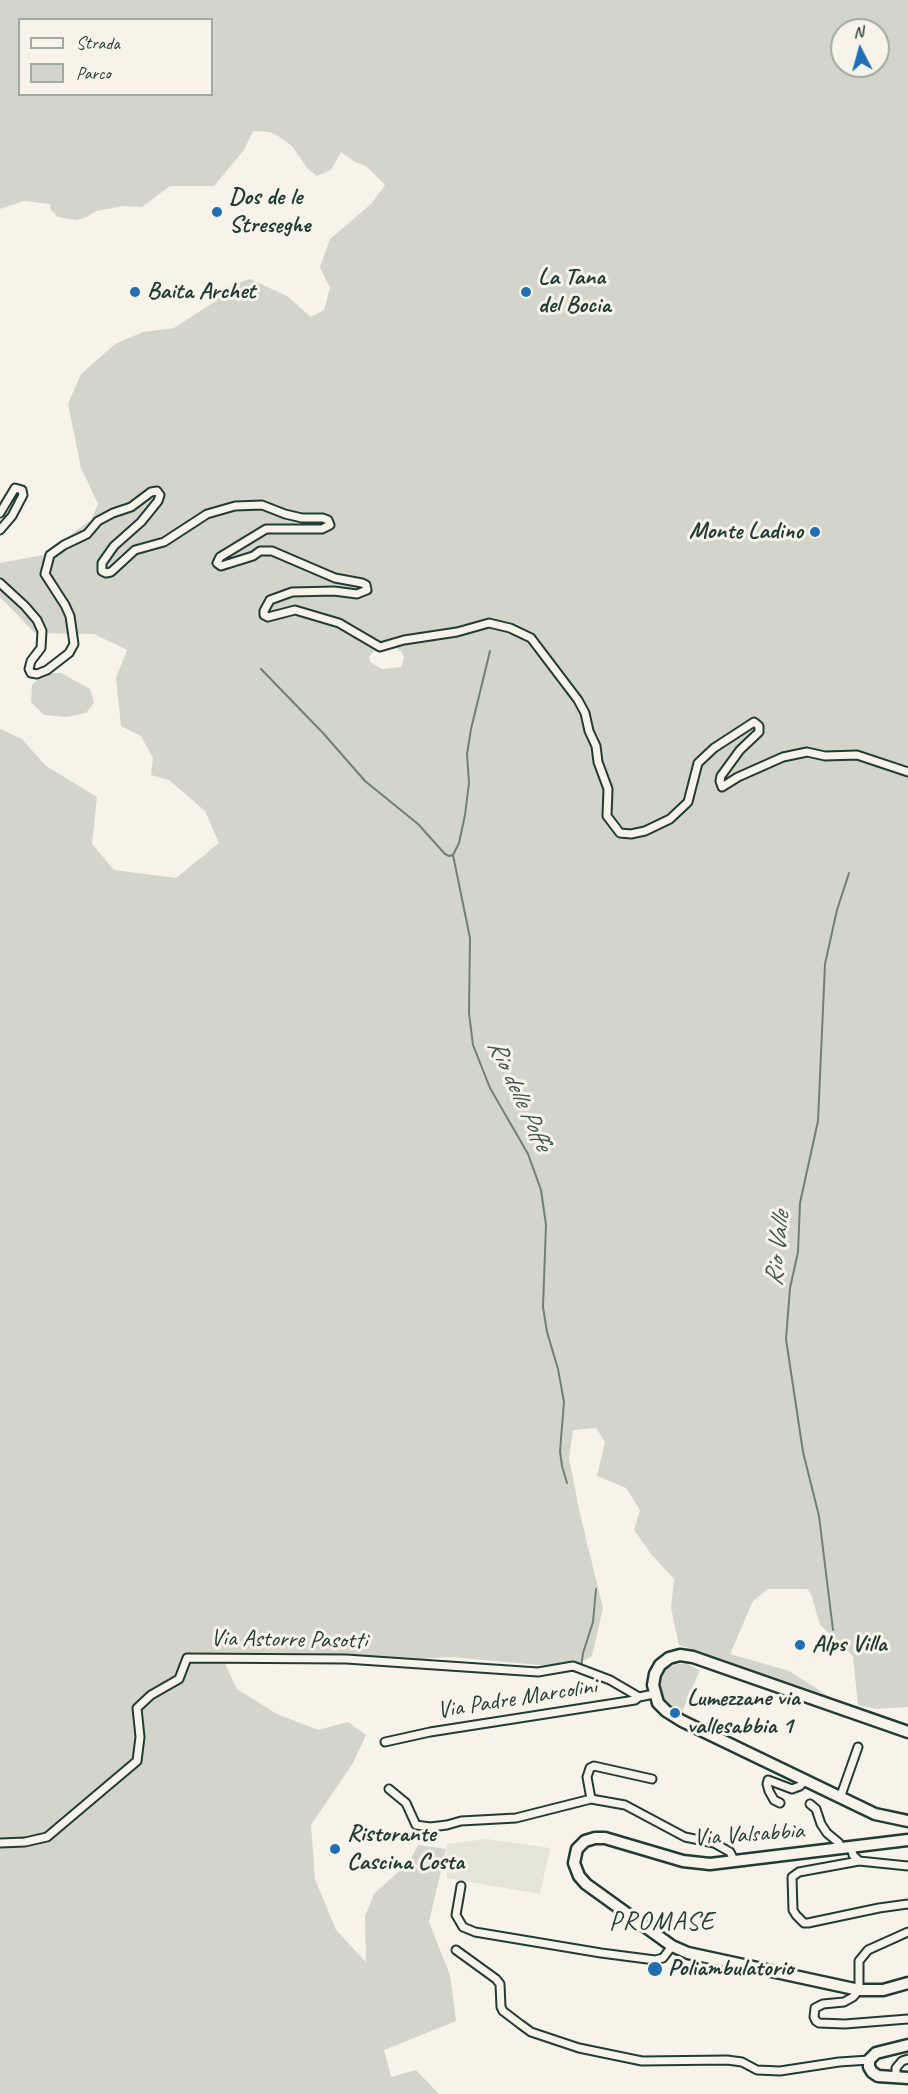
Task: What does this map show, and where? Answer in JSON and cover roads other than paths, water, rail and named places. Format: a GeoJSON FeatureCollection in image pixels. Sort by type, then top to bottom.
{"type":"FeatureCollection","features":[{"type":"Feature","properties":{"kind":"main road"},"geometry":{"type":"LineString","coordinates":[[654,1694],[655,1674],[660,1665],[669,1658],[680,1655],[693,1657],[908,1732]]}},
{"type":"Feature","properties":{"kind":"main road","name":"Via Valsabbia"},"geometry":{"type":"LineString","coordinates":[[654,1694],[658,1703],[666,1711],[682,1721],[875,1814],[908,1821]]}},
{"type":"Feature","properties":{"kind":"main road","name":"Via Valsabbia"},"geometry":{"type":"LineString","coordinates":[[908,1840],[710,1864],[683,1861],[605,1839],[585,1841],[578,1849],[574,1863],[579,1876],[586,1884],[672,1946],[688,1953],[859,1990],[883,1990],[908,1983]]}},
{"type":"Feature","properties":{"kind":"main road"},"geometry":{"type":"LineString","coordinates":[[908,2045],[876,2053],[869,2060],[869,2067],[878,2076],[908,2078]]}},
{"type":"Feature","properties":{"kind":"street"},"geometry":{"type":"LineString","coordinates":[[0,513],[15,488],[22,490],[23,495],[12,516],[0,530]]}},
{"type":"Feature","properties":{"kind":"street"},"geometry":{"type":"LineString","coordinates":[[0,583],[26,606],[42,631],[41,648],[29,669],[32,673],[37,674],[47,670],[69,653],[74,644],[70,616],[45,574],[50,555],[63,545],[87,534],[98,521],[131,507],[151,492],[156,491],[159,495],[158,501],[141,522],[114,546],[101,566],[102,571],[111,572],[135,550],[165,542],[207,514],[235,506],[262,505],[293,516],[323,518],[328,520],[330,525],[322,529],[266,529],[220,557],[217,563],[221,566],[260,551],[272,550],[335,578],[362,583],[366,585],[367,590],[357,594],[334,591],[292,592],[270,600],[264,611],[264,615],[268,617],[295,610],[339,623],[380,647],[404,640],[458,632],[489,622],[510,628],[531,638],[578,700],[585,713],[608,789],[607,816],[620,833],[631,834],[645,831],[670,819],[688,802],[698,763],[714,748],[754,722],[759,726],[759,732],[740,750],[721,776],[722,787],[772,761],[807,752],[825,756],[857,755],[908,772]]}},
{"type":"Feature","properties":{"kind":"street","name":"Via Astorre Pasotti"},"geometry":{"type":"LineString","coordinates":[[0,1843],[25,1842],[47,1837],[137,1761],[140,1737],[137,1708],[151,1695],[178,1679],[187,1658],[346,1659],[535,1672],[573,1666],[610,1680],[639,1697]]}},
{"type":"Feature","properties":{"kind":"street","name":"Via Padre Marcolini"},"geometry":{"type":"LineString","coordinates":[[385,1742],[430,1732],[635,1700],[654,1694]]}},
{"type":"Feature","properties":{"kind":"street"},"geometry":{"type":"LineString","coordinates":[[840,1798],[858,1747]]}},
{"type":"Feature","properties":{"kind":"street"},"geometry":{"type":"LineString","coordinates":[[591,1799],[587,1777],[590,1768],[594,1766],[652,1779]]}},
{"type":"Feature","properties":{"kind":"street"},"geometry":{"type":"LineString","coordinates":[[780,1803],[774,1800],[769,1791],[766,1784],[768,1780],[792,1789],[800,1786],[805,1780]]}},
{"type":"Feature","properties":{"kind":"street"},"geometry":{"type":"LineString","coordinates":[[389,1789],[406,1803],[416,1825],[430,1827],[461,1821],[516,1818],[591,1799],[625,1805],[685,1837],[714,1844],[730,1852],[735,1862]]}},
{"type":"Feature","properties":{"kind":"street"},"geometry":{"type":"LineString","coordinates":[[810,1804],[816,1809],[827,1833],[859,1861]]}},
{"type":"Feature","properties":{"kind":"street"},"geometry":{"type":"LineString","coordinates":[[908,1866],[859,1861],[799,1872],[792,1877],[793,1910],[804,1923],[908,1904]]}},
{"type":"Feature","properties":{"kind":"street"},"geometry":{"type":"LineString","coordinates":[[461,1886],[456,1915],[463,1927],[475,1932],[655,1960],[663,1958],[672,1946]]}},
{"type":"Feature","properties":{"kind":"street"},"geometry":{"type":"LineString","coordinates":[[908,1932],[868,1950],[858,1961],[859,1990],[853,1997],[844,2002],[823,2004],[815,2008],[816,2021],[845,2024],[908,2019]]}},
{"type":"Feature","properties":{"kind":"street"},"geometry":{"type":"LineString","coordinates":[[456,1950],[500,1984],[503,2011],[531,2032],[579,2048],[642,2061],[727,2060],[742,2062],[757,2070],[780,2071],[869,2060]]}},
{"type":"Feature","properties":{"kind":"street"},"geometry":{"type":"LineString","coordinates":[[896,2077],[896,2067],[902,2061],[908,2060]]}},
{"type":"Feature","properties":{"kind":"waterway","name":"Rio delle Poffe"},"geometry":{"type":"LineString","coordinates":[[490,651],[471,729],[467,754],[469,783],[465,815],[459,843],[453,855],[470,938],[469,1013],[473,1045],[490,1088],[528,1154],[541,1190],[546,1225],[543,1307],[564,1402],[560,1451],[567,1483]]}},
{"type":"Feature","properties":{"kind":"waterway"},"geometry":{"type":"LineString","coordinates":[[261,669],[323,733],[365,781],[418,824],[445,854],[453,855]]}},
{"type":"Feature","properties":{"kind":"waterway","name":"Rio Valle"},"geometry":{"type":"LineString","coordinates":[[833,1630],[819,1516],[803,1452],[786,1339],[790,1288],[798,1252],[800,1203],[818,1121],[825,964],[837,910],[849,873]]}},
{"type":"Feature","properties":{"kind":"waterway","name":"Rio delle Poffe"},"geometry":{"type":"LineString","coordinates":[[581,1667],[593,1622],[596,1589]]}},
{"type":"Feature","properties":{"kind":"place","name":"Dos de le Streseghe"},"geometry":{"type":"Point","coordinates":[217,212]}},
{"type":"Feature","properties":{"kind":"place","name":"Baita Archet"},"geometry":{"type":"Point","coordinates":[135,292]}},
{"type":"Feature","properties":{"kind":"place","name":"La Tana del Bocia"},"geometry":{"type":"Point","coordinates":[526,292]}},
{"type":"Feature","properties":{"kind":"place","name":"Monte Ladino"},"geometry":{"type":"Point","coordinates":[815,532]}},
{"type":"Feature","properties":{"kind":"place","name":"Alps Villa"},"geometry":{"type":"Point","coordinates":[800,1645]}},
{"type":"Feature","properties":{"kind":"place","name":"Lumezzane via vallesabbia 1"},"geometry":{"type":"Point","coordinates":[675,1713]}},
{"type":"Feature","properties":{"kind":"place","name":"Ristorante Cascina Costa"},"geometry":{"type":"Point","coordinates":[335,1849]}},
{"type":"Feature","properties":{"kind":"place","name":"Poliambulatorio"},"geometry":{"type":"Point","coordinates":[655,1969]}},
{"type":"Feature","properties":{"kind":"district","name":"PROMASE"},"geometry":{"type":"Point","coordinates":[662,1922]}}]}
